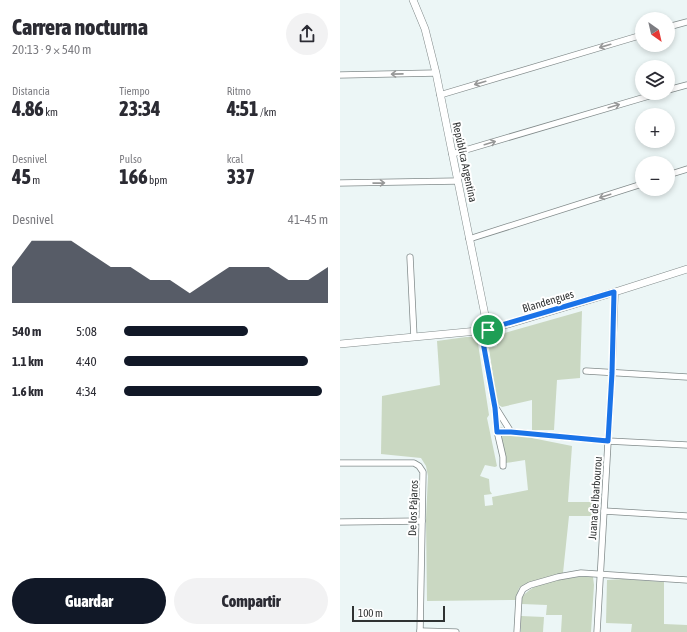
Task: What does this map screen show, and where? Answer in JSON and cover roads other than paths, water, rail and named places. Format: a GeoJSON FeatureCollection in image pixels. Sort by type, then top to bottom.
{"type":"FeatureCollection","features":[{"type":"Feature","properties":{"kind":"street","name":"República Argentina"},"geometry":{"type":"LineString","coordinates":[[413,0],[425,30],[436,73],[458,181],[484,330],[497,432],[503,457],[503,466]]}},
{"type":"Feature","properties":{"kind":"street"},"geometry":{"type":"LineString","coordinates":[[675,25],[687,22]]}},
{"type":"Feature","properties":{"kind":"street"},"geometry":{"type":"LineString","coordinates":[[440,94],[635,37]]}},
{"type":"Feature","properties":{"kind":"street"},"geometry":{"type":"LineString","coordinates":[[340,75],[436,73]]}},
{"type":"Feature","properties":{"kind":"street"},"geometry":{"type":"LineString","coordinates":[[675,88],[687,85]]}},
{"type":"Feature","properties":{"kind":"street"},"geometry":{"type":"LineString","coordinates":[[452,154],[635,100]]}},
{"type":"Feature","properties":{"kind":"street"},"geometry":{"type":"LineString","coordinates":[[675,173],[687,169]]}},
{"type":"Feature","properties":{"kind":"street"},"geometry":{"type":"LineString","coordinates":[[340,183],[458,181]]}},
{"type":"Feature","properties":{"kind":"street"},"geometry":{"type":"LineString","coordinates":[[469,239],[635,186]]}},
{"type":"Feature","properties":{"kind":"street"},"geometry":{"type":"LineString","coordinates":[[410,257],[414,337]]}},
{"type":"Feature","properties":{"kind":"street","name":"Blandengues"},"geometry":{"type":"LineString","coordinates":[[340,344],[484,330],[614,292],[686,269]]}},
{"type":"Feature","properties":{"kind":"street","name":"Juana de Ibarbourou"},"geometry":{"type":"LineString","coordinates":[[597,632],[612,373],[614,292]]}},
{"type":"Feature","properties":{"kind":"street"},"geometry":{"type":"LineString","coordinates":[[586,371],[687,377]]}},
{"type":"Feature","properties":{"kind":"street"},"geometry":{"type":"LineString","coordinates":[[495,408],[511,432]]}},
{"type":"Feature","properties":{"kind":"street"},"geometry":{"type":"LineString","coordinates":[[497,432],[608,441],[687,445]]}},
{"type":"Feature","properties":{"kind":"street","name":"De los Pájaros"},"geometry":{"type":"LineString","coordinates":[[340,463],[414,463],[419,466],[423,472],[420,632]]}},
{"type":"Feature","properties":{"kind":"street"},"geometry":{"type":"LineString","coordinates":[[604,511],[687,516]]}},
{"type":"Feature","properties":{"kind":"street"},"geometry":{"type":"LineString","coordinates":[[340,522],[422,521]]}},
{"type":"Feature","properties":{"kind":"street"},"geometry":{"type":"LineString","coordinates":[[518,632],[519,597],[524,589],[530,585],[558,577],[580,573],[687,580]]}},
{"type":"Feature","properties":{"kind":"street"},"geometry":{"type":"LineString","coordinates":[[420,632],[456,632]]}}]}
